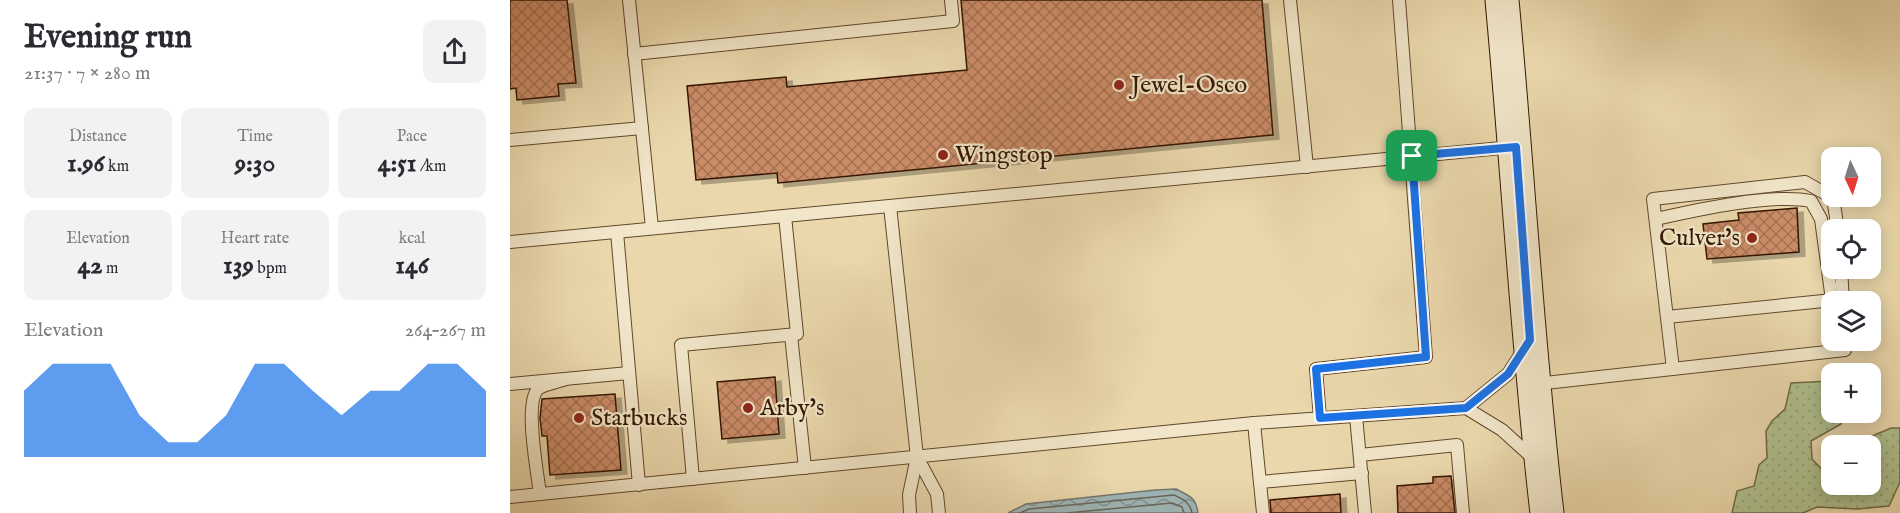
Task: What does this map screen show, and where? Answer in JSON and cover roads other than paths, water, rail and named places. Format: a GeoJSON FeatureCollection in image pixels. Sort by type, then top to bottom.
{"type":"FeatureCollection","features":[{"type":"Feature","properties":{"kind":"street"},"geometry":{"type":"LineString","coordinates":[[1502,0],[1516,147],[1530,340],[1547,513]]}},
{"type":"Feature","properties":{"kind":"lane"},"geometry":{"type":"LineString","coordinates":[[629,0],[652,228]]}},
{"type":"Feature","properties":{"kind":"lane"},"geometry":{"type":"LineString","coordinates":[[634,54],[953,21],[951,0]]}},
{"type":"Feature","properties":{"kind":"lane"},"geometry":{"type":"LineString","coordinates":[[1290,0],[1307,166]]}},
{"type":"Feature","properties":{"kind":"lane"},"geometry":{"type":"LineString","coordinates":[[1320,418],[1316,369],[1426,357],[1399,0]]}},
{"type":"Feature","properties":{"kind":"lane"},"geometry":{"type":"LineString","coordinates":[[510,140],[642,128]]}},
{"type":"Feature","properties":{"kind":"lane"},"geometry":{"type":"LineString","coordinates":[[510,242],[1516,147]]}},
{"type":"Feature","properties":{"kind":"lane"},"geometry":{"type":"LineString","coordinates":[[1673,369],[1653,199],[1805,182],[1833,198],[1836,219]]}},
{"type":"Feature","properties":{"kind":"lane"},"geometry":{"type":"LineString","coordinates":[[1656,219],[1784,198],[1794,197],[1811,201],[1821,219],[1837,291]]}},
{"type":"Feature","properties":{"kind":"lane"},"geometry":{"type":"LineString","coordinates":[[890,206],[917,457],[909,495],[910,513]]}},
{"type":"Feature","properties":{"kind":"lane"},"geometry":{"type":"LineString","coordinates":[[693,479],[681,345],[797,334],[785,216]]}},
{"type":"Feature","properties":{"kind":"lane"},"geometry":{"type":"LineString","coordinates":[[617,232],[639,484]]}},
{"type":"Feature","properties":{"kind":"lane"},"geometry":{"type":"LineString","coordinates":[[1667,317],[1821,302]]}},
{"type":"Feature","properties":{"kind":"lane"},"geometry":{"type":"LineString","coordinates":[[791,334],[805,468]]}},
{"type":"Feature","properties":{"kind":"lane"},"geometry":{"type":"LineString","coordinates":[[510,497],[1254,423],[1466,408],[1508,374],[1530,340]]}},
{"type":"Feature","properties":{"kind":"lane"},"geometry":{"type":"LineString","coordinates":[[1535,385],[1836,351]]}},
{"type":"Feature","properties":{"kind":"lane"},"geometry":{"type":"LineString","coordinates":[[510,384],[629,373]]}},
{"type":"Feature","properties":{"kind":"lane"},"geometry":{"type":"LineString","coordinates":[[540,494],[531,414],[534,395],[539,388],[566,379]]}},
{"type":"Feature","properties":{"kind":"lane"},"geometry":{"type":"LineString","coordinates":[[1466,408],[1502,430],[1542,466]]}},
{"type":"Feature","properties":{"kind":"lane"},"geometry":{"type":"LineString","coordinates":[[1356,416],[1365,513]]}},
{"type":"Feature","properties":{"kind":"lane"},"geometry":{"type":"LineString","coordinates":[[1254,423],[1263,513]]}},
{"type":"Feature","properties":{"kind":"lane"},"geometry":{"type":"LineString","coordinates":[[1360,455],[1457,445],[1463,513]]}},
{"type":"Feature","properties":{"kind":"lane"},"geometry":{"type":"LineString","coordinates":[[917,457],[937,494],[939,513]]}},
{"type":"Feature","properties":{"kind":"lane"},"geometry":{"type":"LineString","coordinates":[[1260,482],[1362,473]]}},
{"type":"Feature","properties":{"kind":"water"},"geometry":{"type":"Polygon","coordinates":[[[1176,489],[1194,500],[1198,513],[1008,513],[1026,504],[1176,489]]]}},
{"type":"Feature","properties":{"kind":"place","name":"Jewel-Osco"},"geometry":{"type":"Point","coordinates":[1119,85]}},
{"type":"Feature","properties":{"kind":"place","name":"Wingstop"},"geometry":{"type":"Point","coordinates":[943,155]}},
{"type":"Feature","properties":{"kind":"place","name":"Culver's"},"geometry":{"type":"Point","coordinates":[1752,238]}},
{"type":"Feature","properties":{"kind":"place","name":"Arby's"},"geometry":{"type":"Point","coordinates":[748,408]}},
{"type":"Feature","properties":{"kind":"place","name":"Starbucks"},"geometry":{"type":"Point","coordinates":[579,418]}}]}
